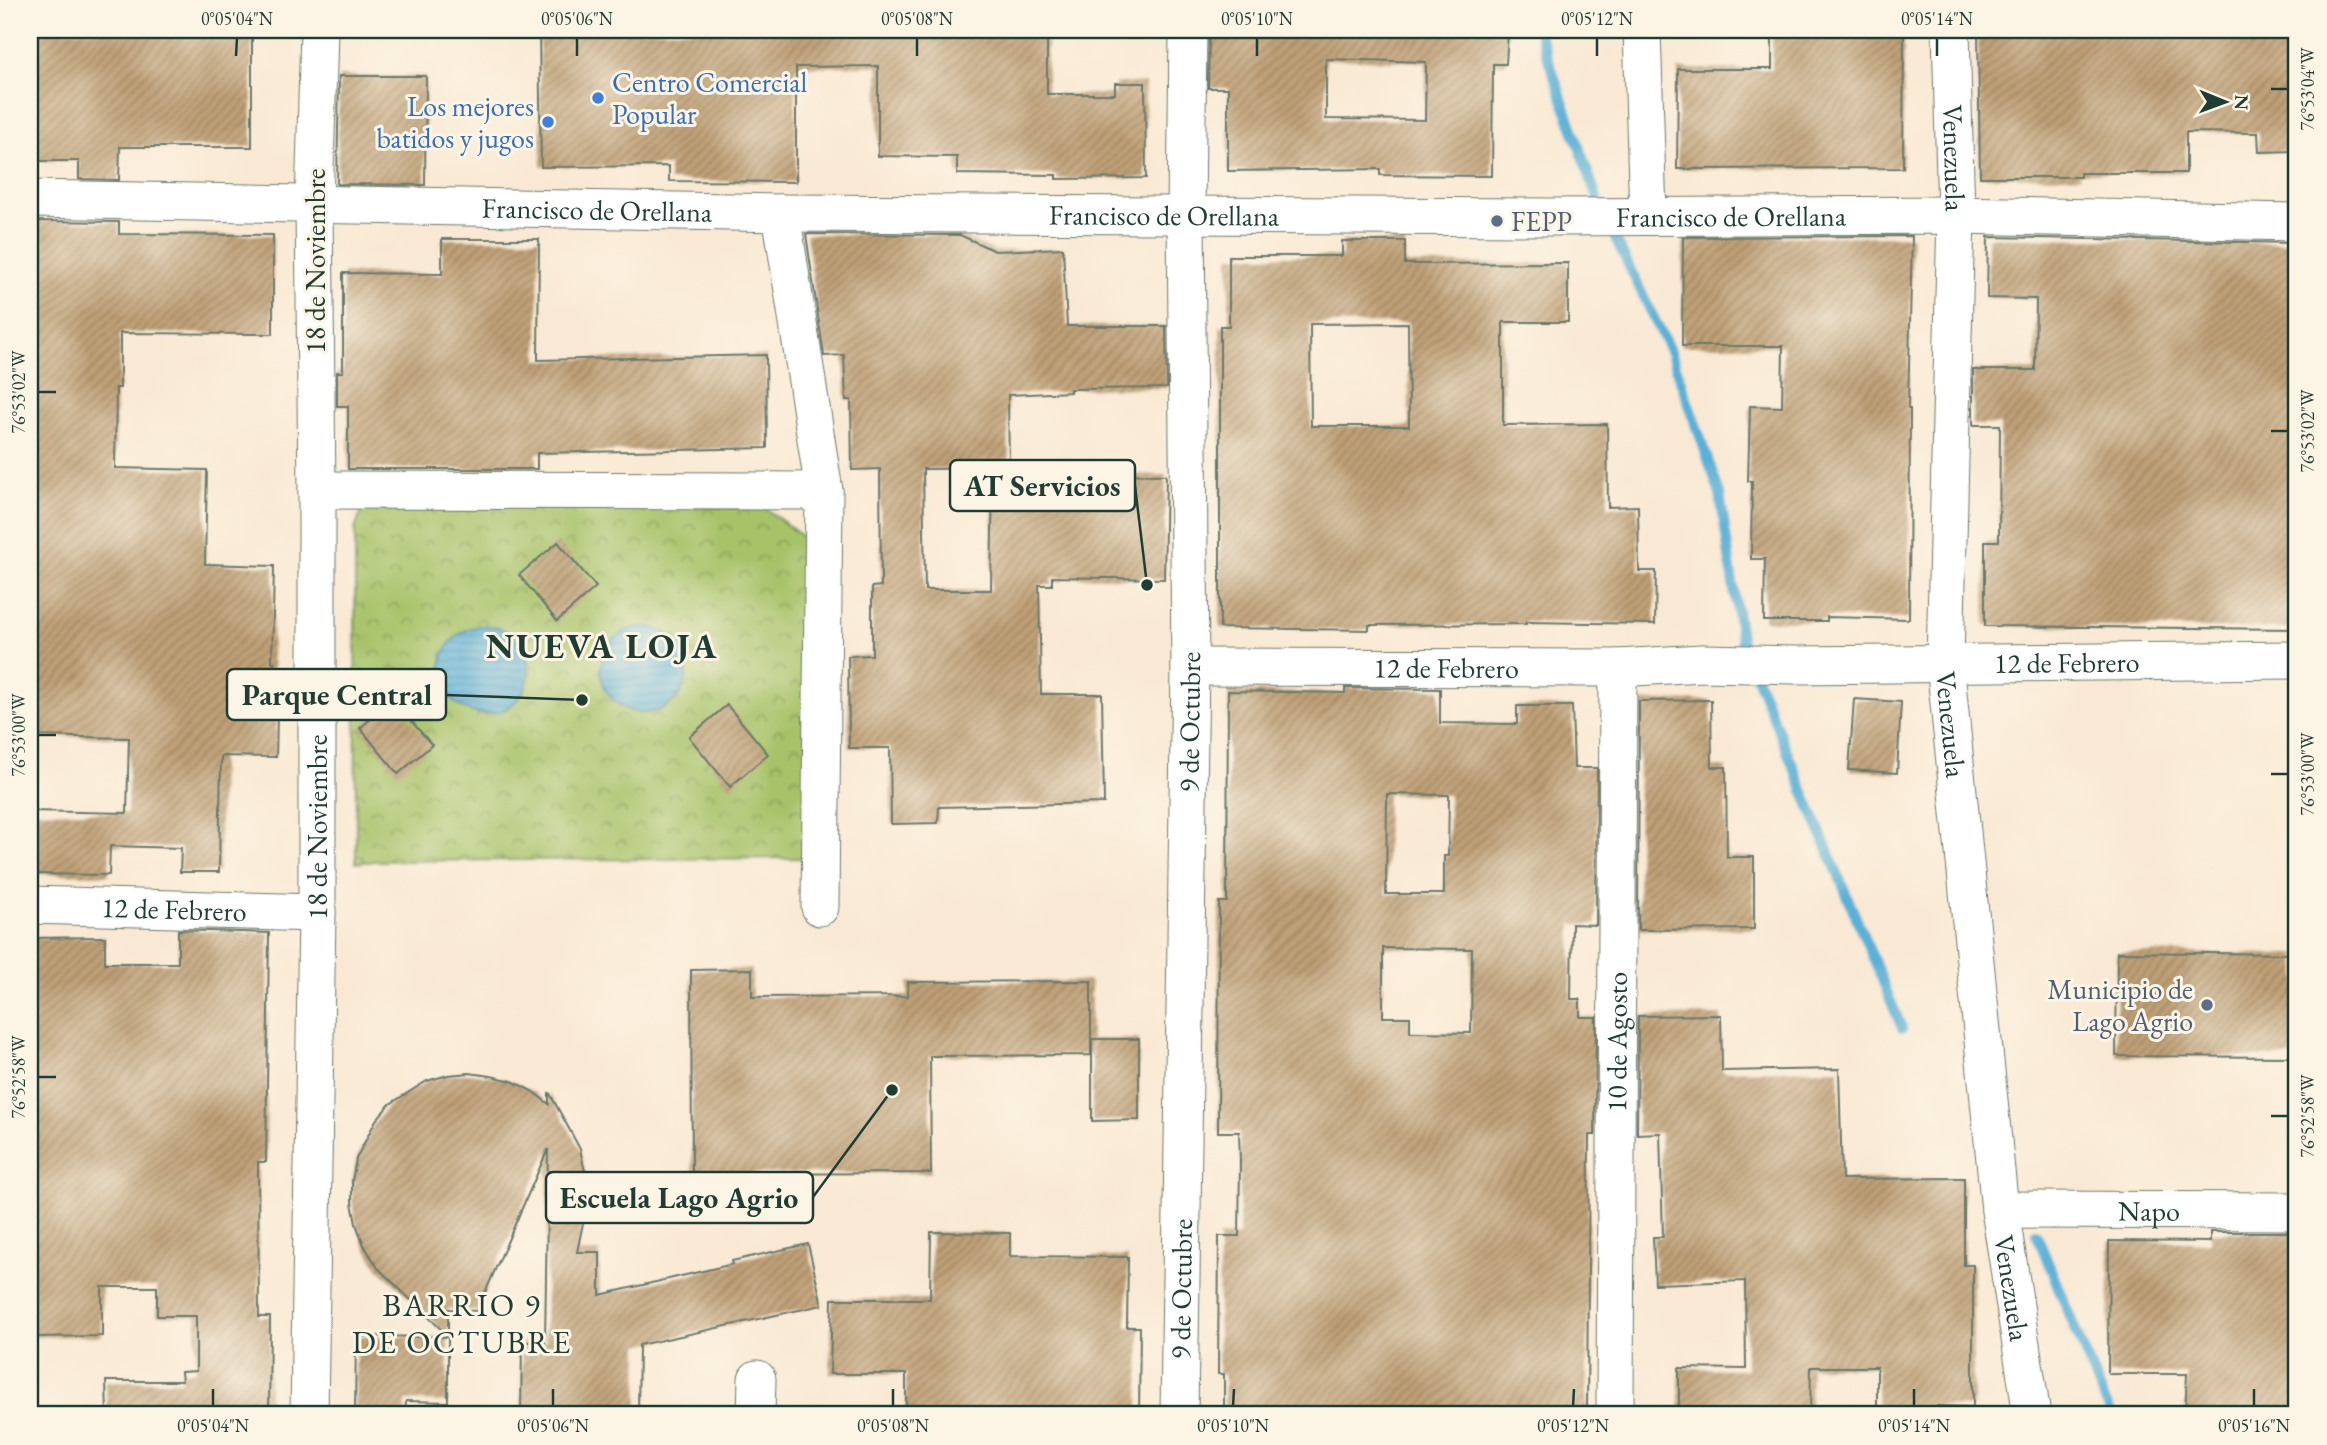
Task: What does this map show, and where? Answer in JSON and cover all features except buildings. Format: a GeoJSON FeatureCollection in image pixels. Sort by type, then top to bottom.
{"type":"FeatureCollection","features":[{"type":"Feature","properties":{"kind":"street","name":"18 de Noviembre"},"geometry":{"type":"LineString","coordinates":[[309,1415],[317,913],[314,205],[319,30]]}},
{"type":"Feature","properties":{"kind":"street","name":"9 de Octubre"},"geometry":{"type":"LineString","coordinates":[[1180,1415],[1190,667],[1186,215],[1188,30]]}},
{"type":"Feature","properties":{"kind":"street"},"geometry":{"type":"LineString","coordinates":[[1643,30],[1648,215]]}},
{"type":"Feature","properties":{"kind":"street","name":"Venezuela"},"geometry":{"type":"LineString","coordinates":[[1951,30],[1956,215],[1945,663],[2000,1210],[2032,1415]]}},
{"type":"Feature","properties":{"kind":"street","name":"Francisco de Orellana"},"geometry":{"type":"LineString","coordinates":[[30,199],[781,213],[1552,217],[1956,215],[2297,222]]}},
{"type":"Feature","properties":{"kind":"street"},"geometry":{"type":"LineString","coordinates":[[781,213],[824,491],[820,907]]}},
{"type":"Feature","properties":{"kind":"street"},"geometry":{"type":"LineString","coordinates":[[317,490],[824,491]]}},
{"type":"Feature","properties":{"kind":"street","name":"12 de Febrero"},"geometry":{"type":"LineString","coordinates":[[1190,667],[1618,668],[1702,663],[1795,665],[2297,660]]}},
{"type":"Feature","properties":{"kind":"street","name":"10 de Agosto"},"geometry":{"type":"LineString","coordinates":[[1615,1415],[1618,668]]}},
{"type":"Feature","properties":{"kind":"street","name":"12 de Febrero"},"geometry":{"type":"LineString","coordinates":[[30,905],[317,913]]}},
{"type":"Feature","properties":{"kind":"street","name":"Napo"},"geometry":{"type":"LineString","coordinates":[[2000,1210],[2297,1210]]}},
{"type":"Feature","properties":{"kind":"street"},"geometry":{"type":"LineString","coordinates":[[756,1415],[757,1379]]}},
{"type":"Feature","properties":{"kind":"green space"},"geometry":{"type":"Polygon","coordinates":[[[364,503],[765,508],[809,542],[807,858],[356,863],[355,530],[364,503]]]}},
{"type":"Feature","properties":{"kind":"water"},"geometry":{"type":"Polygon","coordinates":[[[485,626],[510,633],[522,645],[529,670],[522,695],[510,707],[485,714],[460,707],[448,695],[441,670],[448,645],[460,633],[485,626]]]}},
{"type":"Feature","properties":{"kind":"water"},"geometry":{"type":"Polygon","coordinates":[[[644,627],[660,631],[674,640],[683,654],[687,670],[683,686],[674,700],[660,709],[644,713],[628,709],[614,700],[605,686],[601,670],[605,654],[614,640],[628,631],[644,627]]]}},
{"type":"Feature","properties":{"kind":"waterway"},"geometry":{"type":"LineString","coordinates":[[1538,30],[1601,209],[1671,353],[1720,494],[1742,646],[1747,657]]}},
{"type":"Feature","properties":{"kind":"waterway"},"geometry":{"type":"LineString","coordinates":[[1754,672],[1902,1028]]}},
{"type":"Feature","properties":{"kind":"waterway"},"geometry":{"type":"LineString","coordinates":[[2036,1233],[2113,1415]]}},
{"type":"Feature","properties":{"kind":"place","name":"Centro Comercial Popular"},"geometry":{"type":"Point","coordinates":[598,98]}},
{"type":"Feature","properties":{"kind":"place","name":"Los mejores batidos y jugos"},"geometry":{"type":"Point","coordinates":[548,122]}},
{"type":"Feature","properties":{"kind":"place","name":"FEPP"},"geometry":{"type":"Point","coordinates":[1497,221]}},
{"type":"Feature","properties":{"kind":"place","name":"AT Servicios"},"geometry":{"type":"Point","coordinates":[1147,585]}},
{"type":"Feature","properties":{"kind":"place","name":"Parque Central"},"geometry":{"type":"Point","coordinates":[582,700]}},
{"type":"Feature","properties":{"kind":"place","name":"Municipio de Lago Agrio"},"geometry":{"type":"Point","coordinates":[2207,1005]}},
{"type":"Feature","properties":{"kind":"place","name":"Escuela Lago Agrio"},"geometry":{"type":"Point","coordinates":[892,1090]}},
{"type":"Feature","properties":{"kind":"district","name":"NUEVA LOJA"},"geometry":{"type":"Point","coordinates":[602,646]}},
{"type":"Feature","properties":{"kind":"district","name":"BARRIO 9 DE OCTUBRE"},"geometry":{"type":"Point","coordinates":[462,1324]}}]}
